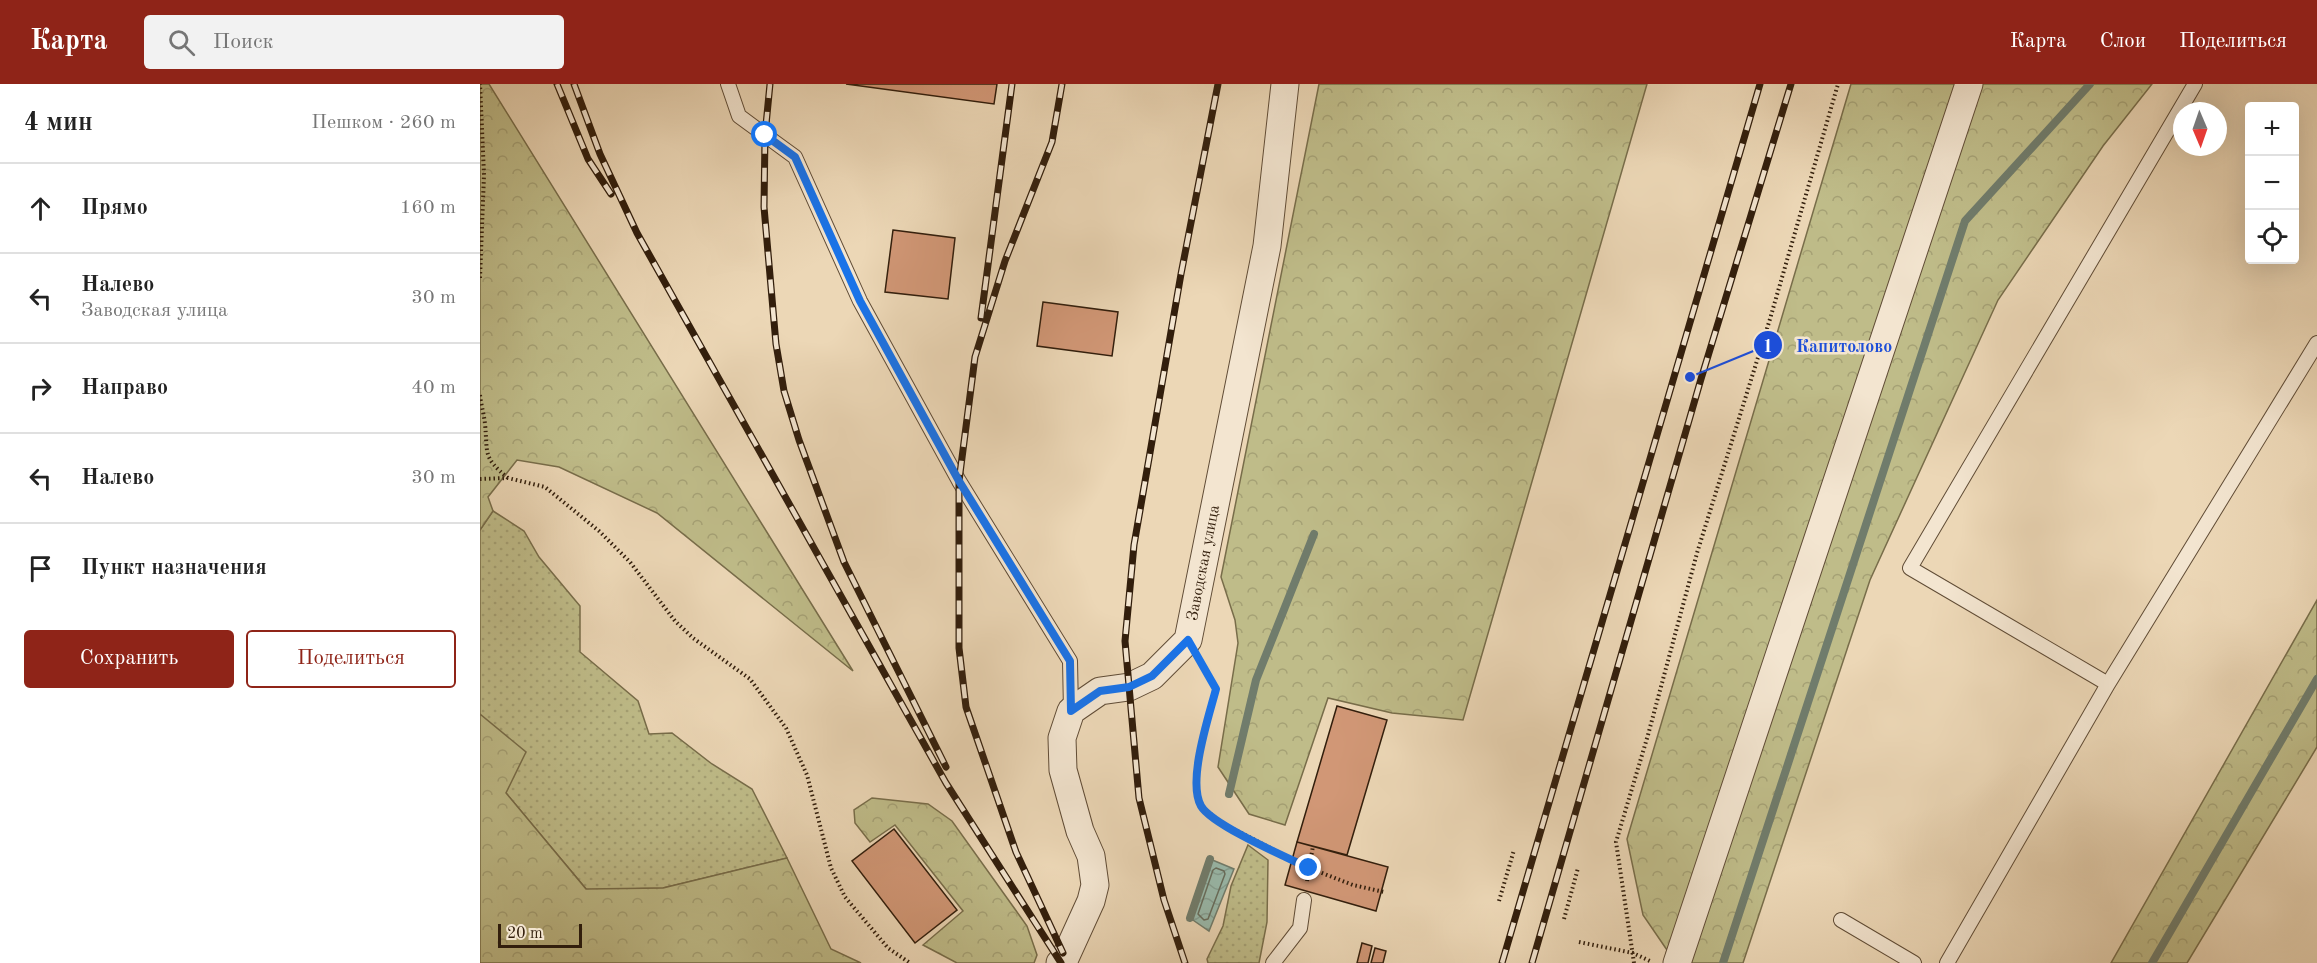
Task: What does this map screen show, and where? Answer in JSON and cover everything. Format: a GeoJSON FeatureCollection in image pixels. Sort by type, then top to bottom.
{"type":"FeatureCollection","features":[{"type":"Feature","properties":{"kind":"street","name":"Заводская улица"},"geometry":{"type":"LineString","coordinates":[[1071,711],[1100,691],[1129,687],[1152,676],[1188,640],[1267,246],[1285,84]]}},
{"type":"Feature","properties":{"kind":"street"},"geometry":{"type":"LineString","coordinates":[[1677,963],[1969,84]]}},
{"type":"Feature","properties":{"kind":"street"},"geometry":{"type":"LineString","coordinates":[[1060,963],[1065,958],[1091,901],[1095,885],[1091,856],[1080,831],[1063,770],[1062,738],[1071,711]]}},
{"type":"Feature","properties":{"kind":"lane"},"geometry":{"type":"LineString","coordinates":[[728,84],[739,116],[795,157],[860,301],[959,481],[1070,661],[1071,711]]}},
{"type":"Feature","properties":{"kind":"lane"},"geometry":{"type":"LineString","coordinates":[[2108,684],[1910,568],[2195,84]]}},
{"type":"Feature","properties":{"kind":"lane"},"geometry":{"type":"LineString","coordinates":[[1947,963],[2108,684],[2317,343]]}},
{"type":"Feature","properties":{"kind":"lane"},"geometry":{"type":"LineString","coordinates":[[1273,963],[1300,928],[1304,900]]}},
{"type":"Feature","properties":{"kind":"lane"},"geometry":{"type":"LineString","coordinates":[[1841,920],[1914,963]]}},
{"type":"Feature","properties":{"kind":"path"},"geometry":{"type":"LineString","coordinates":[[480,84],[484,175],[480,278]]}},
{"type":"Feature","properties":{"kind":"path"},"geometry":{"type":"LineString","coordinates":[[1634,963],[1616,842],[1648,735],[1697,553],[1770,319],[1838,84]]}},
{"type":"Feature","properties":{"kind":"path"},"geometry":{"type":"LineString","coordinates":[[480,395],[485,423],[485,444],[491,464],[508,478]]}},
{"type":"Feature","properties":{"kind":"path"},"geometry":{"type":"LineString","coordinates":[[480,479],[508,478],[546,487],[630,562],[675,621],[693,638],[750,679],[786,728],[807,775],[831,868],[845,897],[888,948],[910,963]]}},
{"type":"Feature","properties":{"kind":"path"},"geometry":{"type":"LineString","coordinates":[[1188,640],[1216,689],[1202,741],[1196,791],[1202,807],[1222,823],[1309,868],[1353,885],[1384,892]]}},
{"type":"Feature","properties":{"kind":"path"},"geometry":{"type":"LineString","coordinates":[[1304,900],[1313,846]]}},
{"type":"Feature","properties":{"kind":"path"},"geometry":{"type":"LineString","coordinates":[[1498,901],[1514,850]]}},
{"type":"Feature","properties":{"kind":"path"},"geometry":{"type":"LineString","coordinates":[[1564,919],[1578,868]]}},
{"type":"Feature","properties":{"kind":"path"},"geometry":{"type":"LineString","coordinates":[[1579,942],[1633,953],[1655,963]]}},
{"type":"Feature","properties":{"kind":"green space"},"geometry":{"type":"Polygon","coordinates":[[[480,84],[489,84],[853,671],[657,513],[559,467],[517,460],[488,497],[493,511],[480,530],[480,84]]]}},
{"type":"Feature","properties":{"kind":"green space"},"geometry":{"type":"Polygon","coordinates":[[[1319,84],[1647,84],[1463,720],[1392,713],[1328,698],[1285,825],[1249,814],[1218,767],[1238,643],[1235,620],[1221,577],[1319,84]]]}},
{"type":"Feature","properties":{"kind":"green space"},"geometry":{"type":"Polygon","coordinates":[[[1851,84],[2152,84],[2103,146],[1998,300],[1870,580],[1743,963],[1664,963],[1667,950],[1643,915],[1627,839],[1851,84]]]}},
{"type":"Feature","properties":{"kind":"green space"},"geometry":{"type":"Polygon","coordinates":[[[493,511],[524,531],[539,557],[580,606],[580,652],[638,701],[649,734],[672,733],[712,764],[752,789],[787,858],[663,888],[587,890],[506,793],[480,714],[480,530],[493,511]]]}},
{"type":"Feature","properties":{"kind":"green space"},"geometry":{"type":"Polygon","coordinates":[[[2317,600],[2317,747],[2187,963],[2111,963],[2317,600]]]}},
{"type":"Feature","properties":{"kind":"green space"},"geometry":{"type":"Polygon","coordinates":[[[480,714],[526,752],[506,793],[586,889],[663,888],[787,858],[831,949],[861,963],[480,963],[480,714]]]}},
{"type":"Feature","properties":{"kind":"green space"},"geometry":{"type":"Polygon","coordinates":[[[872,798],[928,804],[952,821],[1027,926],[1037,955],[1034,963],[957,963],[923,945],[963,911],[895,825],[870,842],[855,823],[854,810],[872,798]]]}},
{"type":"Feature","properties":{"kind":"green space"},"geometry":{"type":"Polygon","coordinates":[[[1248,845],[1268,860],[1267,922],[1259,963],[1208,963],[1207,959],[1223,926],[1231,886],[1248,845]]]}},
{"type":"Feature","properties":{"kind":"water"},"geometry":{"type":"Polygon","coordinates":[[[1210,859],[1234,869],[1209,931],[1190,918],[1210,859]]]}},
{"type":"Feature","properties":{"kind":"building"},"geometry":{"type":"Polygon","coordinates":[[[846,84],[997,84],[994,104],[846,84]]]}},
{"type":"Feature","properties":{"kind":"building"},"geometry":{"type":"Polygon","coordinates":[[[893,230],[955,238],[948,299],[885,292],[893,230]]]}},
{"type":"Feature","properties":{"kind":"building"},"geometry":{"type":"Polygon","coordinates":[[[1043,302],[1118,312],[1112,356],[1037,346],[1043,302]]]}},
{"type":"Feature","properties":{"kind":"building"},"geometry":{"type":"Polygon","coordinates":[[[1337,706],[1387,720],[1347,855],[1297,842],[1337,706]]]}},
{"type":"Feature","properties":{"kind":"building"},"geometry":{"type":"Polygon","coordinates":[[[894,829],[957,910],[915,943],[852,861],[894,829]]]}},
{"type":"Feature","properties":{"kind":"building"},"geometry":{"type":"Polygon","coordinates":[[[1297,842],[1388,867],[1376,911],[1285,885],[1297,842]]]}},
{"type":"Feature","properties":{"kind":"building"},"geometry":{"type":"Polygon","coordinates":[[[1362,943],[1372,946],[1368,963],[1357,963],[1362,943]]]}},
{"type":"Feature","properties":{"kind":"building"},"geometry":{"type":"Polygon","coordinates":[[[1375,948],[1386,951],[1383,963],[1371,963],[1375,948]]]}},
{"type":"Feature","properties":{"kind":"waterway"},"geometry":{"type":"LineString","coordinates":[[1723,963],[1965,221],[2090,84]]}},
{"type":"Feature","properties":{"kind":"waterway"},"geometry":{"type":"LineString","coordinates":[[1229,794],[1256,680],[1314,534]]}},
{"type":"Feature","properties":{"kind":"waterway"},"geometry":{"type":"LineString","coordinates":[[2152,963],[2317,679]]}},
{"type":"Feature","properties":{"kind":"waterway"},"geometry":{"type":"LineString","coordinates":[[1190,918],[1210,859]]}},
{"type":"Feature","properties":{"kind":"railway"},"geometry":{"type":"LineString","coordinates":[[557,84],[588,159],[611,194]]}},
{"type":"Feature","properties":{"kind":"railway"},"geometry":{"type":"LineString","coordinates":[[574,84],[600,154],[637,233],[946,783],[1061,963]]}},
{"type":"Feature","properties":{"kind":"railway"},"geometry":{"type":"LineString","coordinates":[[770,84],[765,135],[764,207],[776,344],[784,391],[799,440],[844,562],[946,767]]}},
{"type":"Feature","properties":{"kind":"railway"},"geometry":{"type":"LineString","coordinates":[[981,318],[1012,84]]}},
{"type":"Feature","properties":{"kind":"railway"},"geometry":{"type":"LineString","coordinates":[[1062,84],[1052,142],[1005,261],[975,357],[959,481],[959,648],[966,707],[1016,852],[1063,953]]}},
{"type":"Feature","properties":{"kind":"railway"},"geometry":{"type":"LineString","coordinates":[[1185,963],[1164,900],[1139,798],[1125,641],[1134,545],[1181,274],[1218,84]]}},
{"type":"Feature","properties":{"kind":"railway"},"geometry":{"type":"LineString","coordinates":[[1502,963],[1760,84]]}},
{"type":"Feature","properties":{"kind":"railway"},"geometry":{"type":"LineString","coordinates":[[1532,963],[1701,379],[1791,84]]}},
{"type":"Feature","properties":{"kind":"place","name":"Капитолово"},"geometry":{"type":"Point","coordinates":[1690,377]}},
{"type":"Feature","properties":{"kind":"route"},"geometry":{"type":"LineString","coordinates":[[765,135],[795,157],[860,301],[959,481],[1070,661],[1071,711],[1100,691],[1129,687],[1152,676],[1188,640],[1216,689],[1202,741],[1196,791],[1202,807],[1222,823],[1309,868]]}}]}
